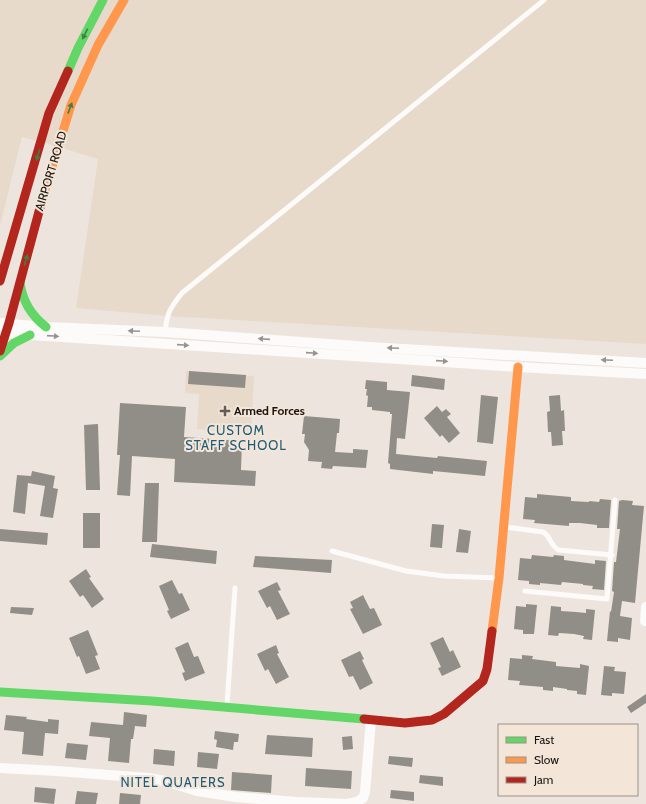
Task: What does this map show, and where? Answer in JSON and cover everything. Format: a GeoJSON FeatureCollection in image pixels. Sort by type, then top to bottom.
{"type":"FeatureCollection","features":[{"type":"Feature","properties":{"kind":"street","name":"AIRPORT ROAD"},"geometry":{"type":"LineString","coordinates":[[0,281],[50,113],[78,48],[103,0]]}},
{"type":"Feature","properties":{"kind":"street","name":"AIRPORT ROAD"},"geometry":{"type":"LineString","coordinates":[[0,351],[4,323],[20,280],[46,184],[71,105],[98,46],[124,0]]}},
{"type":"Feature","properties":{"kind":"street"},"geometry":{"type":"LineString","coordinates":[[20,280],[21,292],[25,303],[30,312],[46,327]]}},
{"type":"Feature","properties":{"kind":"street"},"geometry":{"type":"LineString","coordinates":[[4,323],[46,327],[165,332],[369,347],[646,362]]}},
{"type":"Feature","properties":{"kind":"street"},"geometry":{"type":"LineString","coordinates":[[2,333],[646,374]]}},
{"type":"Feature","properties":{"kind":"street"},"geometry":{"type":"LineString","coordinates":[[0,356],[14,343],[30,335]]}},
{"type":"Feature","properties":{"kind":"street"},"geometry":{"type":"LineString","coordinates":[[0,692],[227,707],[405,723],[422,722],[444,714],[483,681],[487,669],[499,578],[518,367]]}},
{"type":"Feature","properties":{"kind":"street"},"geometry":{"type":"LineString","coordinates":[[645,621],[646,607]]}},
{"type":"Feature","properties":{"kind":"street"},"geometry":{"type":"LineString","coordinates":[[0,768],[148,778],[165,781],[196,791],[236,797],[290,802],[347,804],[357,802],[363,798],[365,792],[371,720]]}},
{"type":"Feature","properties":{"kind":"lane"},"geometry":{"type":"LineString","coordinates":[[165,332],[167,316],[170,308],[182,293],[544,0]]}},
{"type":"Feature","properties":{"kind":"lane"},"geometry":{"type":"LineString","coordinates":[[525,591],[607,599],[616,500]]}},
{"type":"Feature","properties":{"kind":"lane"},"geometry":{"type":"LineString","coordinates":[[504,526],[543,532],[550,539],[553,546],[559,550],[612,555]]}},
{"type":"Feature","properties":{"kind":"lane"},"geometry":{"type":"LineString","coordinates":[[332,551],[406,571],[444,576],[499,578]]}},
{"type":"Feature","properties":{"kind":"lane"},"geometry":{"type":"LineString","coordinates":[[227,707],[235,588]]}},
{"type":"Feature","properties":{"kind":"shaded area"},"geometry":{"type":"Polygon","coordinates":[[[0,0],[646,0],[646,344],[167,316],[76,308],[98,159],[22,137],[0,226],[0,0]]]}},
{"type":"Feature","properties":{"kind":"shaded area","name":"Armed Forces"},"geometry":{"type":"Polygon","coordinates":[[[186,371],[254,376],[251,433],[197,429],[199,394],[185,393],[186,371]]]}},
{"type":"Feature","properties":{"kind":"building"},"geometry":{"type":"Polygon","coordinates":[[[189,371],[246,375],[245,388],[188,384],[189,371]]]}},
{"type":"Feature","properties":{"kind":"building"},"geometry":{"type":"Polygon","coordinates":[[[412,375],[445,379],[444,390],[411,386],[412,375]]]}},
{"type":"Feature","properties":{"kind":"building"},"geometry":{"type":"Polygon","coordinates":[[[366,380],[387,382],[387,390],[410,392],[405,439],[397,438],[396,454],[437,458],[438,456],[487,461],[485,476],[433,471],[433,474],[390,469],[390,464],[388,463],[392,414],[390,414],[390,412],[372,410],[372,407],[367,407],[368,396],[366,395],[367,389],[365,389],[366,380]]]}},
{"type":"Feature","properties":{"kind":"building"},"geometry":{"type":"Polygon","coordinates":[[[481,395],[498,397],[493,444],[477,442],[481,395]]]}},
{"type":"Feature","properties":{"kind":"building"},"geometry":{"type":"Polygon","coordinates":[[[560,395],[561,411],[564,410],[565,431],[562,431],[563,445],[552,446],[551,432],[548,432],[547,412],[550,411],[549,396],[560,395]]]}},
{"type":"Feature","properties":{"kind":"building"},"geometry":{"type":"Polygon","coordinates":[[[120,403],[186,407],[184,437],[242,441],[241,470],[256,471],[255,486],[174,482],[175,459],[132,456],[130,496],[117,495],[120,455],[117,455],[120,403]]]}},
{"type":"Feature","properties":{"kind":"building"},"geometry":{"type":"Polygon","coordinates":[[[437,406],[442,412],[446,409],[451,414],[447,417],[460,433],[449,443],[442,435],[440,437],[424,418],[437,406]]]}},
{"type":"Feature","properties":{"kind":"building"},"geometry":{"type":"Polygon","coordinates":[[[304,416],[340,419],[335,452],[353,453],[353,449],[368,450],[366,468],[333,466],[332,469],[321,468],[322,462],[308,461],[309,450],[304,442],[305,434],[302,434],[304,416]]]}},
{"type":"Feature","properties":{"kind":"building"},"geometry":{"type":"Polygon","coordinates":[[[98,424],[100,490],[86,490],[84,425],[98,424]]]}},
{"type":"Feature","properties":{"kind":"building"},"geometry":{"type":"Polygon","coordinates":[[[32,471],[55,476],[53,488],[58,489],[53,518],[40,516],[45,486],[28,483],[25,514],[13,512],[17,475],[31,476],[32,471]]]}},
{"type":"Feature","properties":{"kind":"building"},"geometry":{"type":"Polygon","coordinates":[[[145,483],[159,483],[157,542],[142,542],[145,483]]]}},
{"type":"Feature","properties":{"kind":"building"},"geometry":{"type":"Polygon","coordinates":[[[537,494],[571,497],[571,501],[599,502],[600,499],[611,500],[609,528],[597,528],[597,525],[580,523],[569,523],[569,526],[534,523],[535,520],[523,519],[525,497],[537,498],[537,494]]]}},
{"type":"Feature","properties":{"kind":"building"},"geometry":{"type":"Polygon","coordinates":[[[619,501],[633,501],[632,505],[644,506],[635,603],[622,601],[620,616],[632,618],[630,640],[618,638],[618,642],[607,641],[610,611],[611,612],[614,592],[612,591],[614,562],[616,562],[620,529],[617,529],[619,501]]]}},
{"type":"Feature","properties":{"kind":"building"},"geometry":{"type":"Polygon","coordinates":[[[83,513],[100,513],[100,548],[83,548],[83,513]]]}},
{"type":"Feature","properties":{"kind":"building"},"geometry":{"type":"Polygon","coordinates":[[[432,524],[444,525],[442,548],[430,547],[432,524]]]}},
{"type":"Feature","properties":{"kind":"building"},"geometry":{"type":"Polygon","coordinates":[[[0,529],[48,533],[47,545],[0,541],[0,529]]]}},
{"type":"Feature","properties":{"kind":"building"},"geometry":{"type":"Polygon","coordinates":[[[459,529],[471,531],[468,553],[456,552],[459,529]]]}},
{"type":"Feature","properties":{"kind":"building"},"geometry":{"type":"Polygon","coordinates":[[[152,544],[217,551],[216,564],[150,557],[152,544]]]}},
{"type":"Feature","properties":{"kind":"building"},"geometry":{"type":"Polygon","coordinates":[[[532,555],[553,557],[554,555],[564,556],[564,560],[595,564],[595,560],[606,561],[604,590],[592,589],[593,586],[583,584],[562,582],[561,585],[540,583],[540,585],[529,584],[529,581],[518,580],[520,558],[531,559],[532,555]]]}},
{"type":"Feature","properties":{"kind":"building"},"geometry":{"type":"Polygon","coordinates":[[[255,556],[332,560],[331,573],[253,567],[255,556]]]}},
{"type":"Feature","properties":{"kind":"building"},"geometry":{"type":"Polygon","coordinates":[[[86,569],[91,577],[89,578],[104,599],[92,608],[83,595],[80,597],[69,581],[86,569]]]}},
{"type":"Feature","properties":{"kind":"building"},"geometry":{"type":"Polygon","coordinates":[[[172,580],[179,594],[182,593],[190,610],[171,619],[159,586],[172,580]]]}},
{"type":"Feature","properties":{"kind":"building"},"geometry":{"type":"Polygon","coordinates":[[[277,582],[281,590],[278,591],[290,614],[277,620],[270,606],[267,608],[258,591],[277,582]]]}},
{"type":"Feature","properties":{"kind":"building"},"geometry":{"type":"Polygon","coordinates":[[[363,595],[370,609],[374,608],[382,625],[363,634],[350,609],[353,608],[350,602],[363,595]]]}},
{"type":"Feature","properties":{"kind":"building"},"geometry":{"type":"Polygon","coordinates":[[[526,604],[537,605],[534,634],[523,634],[523,630],[514,629],[516,606],[526,607],[526,604]]]}},
{"type":"Feature","properties":{"kind":"building"},"geometry":{"type":"Polygon","coordinates":[[[551,606],[561,607],[561,611],[586,613],[586,609],[595,610],[592,640],[583,639],[584,636],[574,634],[559,633],[558,636],[548,635],[551,606]]]}},
{"type":"Feature","properties":{"kind":"building"},"geometry":{"type":"Polygon","coordinates":[[[11,607],[34,608],[32,615],[10,613],[11,607]]]}},
{"type":"Feature","properties":{"kind":"building"},"geometry":{"type":"Polygon","coordinates":[[[88,630],[98,655],[95,656],[100,669],[86,674],[79,656],[77,657],[69,638],[88,630]]]}},
{"type":"Feature","properties":{"kind":"building"},"geometry":{"type":"Polygon","coordinates":[[[443,637],[450,652],[453,650],[461,667],[442,676],[438,668],[441,667],[430,643],[443,637]]]}},
{"type":"Feature","properties":{"kind":"building"},"geometry":{"type":"Polygon","coordinates":[[[188,642],[194,657],[198,656],[205,673],[185,681],[182,673],[185,672],[175,648],[188,642]]]}},
{"type":"Feature","properties":{"kind":"building"},"geometry":{"type":"Polygon","coordinates":[[[276,645],[279,653],[277,654],[289,677],[276,684],[268,669],[265,671],[257,654],[276,645]]]}},
{"type":"Feature","properties":{"kind":"building"},"geometry":{"type":"Polygon","coordinates":[[[360,651],[364,659],[362,660],[373,683],[360,690],[353,676],[349,677],[341,660],[360,651]]]}},
{"type":"Feature","properties":{"kind":"building"},"geometry":{"type":"Polygon","coordinates":[[[522,655],[533,656],[532,659],[556,662],[556,666],[580,668],[580,664],[589,666],[586,695],[577,694],[577,691],[553,687],[553,691],[543,690],[543,687],[519,685],[520,681],[508,680],[510,658],[522,659],[522,655]]]}},
{"type":"Feature","properties":{"kind":"building"},"geometry":{"type":"Polygon","coordinates":[[[604,666],[615,667],[614,671],[626,672],[624,694],[612,693],[612,696],[601,695],[604,666]]]}},
{"type":"Feature","properties":{"kind":"building"},"geometry":{"type":"Polygon","coordinates":[[[646,694],[646,703],[631,713],[627,707],[646,694]]]}},
{"type":"Feature","properties":{"kind":"building"},"geometry":{"type":"Polygon","coordinates":[[[124,712],[147,715],[146,727],[135,726],[133,739],[131,739],[129,763],[108,761],[110,738],[89,736],[91,722],[123,725],[124,712]]]}},
{"type":"Feature","properties":{"kind":"building"},"geometry":{"type":"Polygon","coordinates":[[[6,715],[27,717],[26,719],[48,722],[48,719],[59,720],[58,734],[45,733],[43,756],[22,754],[24,732],[4,730],[6,715]]]}},
{"type":"Feature","properties":{"kind":"building"},"geometry":{"type":"Polygon","coordinates":[[[215,731],[239,734],[238,742],[234,742],[233,750],[216,747],[217,740],[214,739],[215,731]]]}},
{"type":"Feature","properties":{"kind":"building"},"geometry":{"type":"Polygon","coordinates":[[[267,735],[313,738],[312,757],[265,754],[267,735]]]}},
{"type":"Feature","properties":{"kind":"building"},"geometry":{"type":"Polygon","coordinates":[[[352,736],[353,749],[343,750],[342,737],[352,736]]]}},
{"type":"Feature","properties":{"kind":"building"},"geometry":{"type":"Polygon","coordinates":[[[67,743],[88,745],[86,760],[65,758],[67,743]]]}},
{"type":"Feature","properties":{"kind":"building"},"geometry":{"type":"Polygon","coordinates":[[[154,749],[175,751],[174,766],[153,764],[154,749]]]}},
{"type":"Feature","properties":{"kind":"building"},"geometry":{"type":"Polygon","coordinates":[[[198,752],[219,754],[217,769],[197,767],[198,752]]]}},
{"type":"Feature","properties":{"kind":"building"},"geometry":{"type":"Polygon","coordinates":[[[389,756],[413,758],[412,767],[388,764],[389,756]]]}},
{"type":"Feature","properties":{"kind":"building"},"geometry":{"type":"Polygon","coordinates":[[[306,768],[352,771],[351,789],[305,786],[306,768]]]}},
{"type":"Feature","properties":{"kind":"building"},"geometry":{"type":"Polygon","coordinates":[[[232,772],[272,775],[271,793],[231,790],[232,772]]]}},
{"type":"Feature","properties":{"kind":"building"},"geometry":{"type":"Polygon","coordinates":[[[420,775],[443,777],[443,786],[419,783],[420,775]]]}},
{"type":"Feature","properties":{"kind":"building"},"geometry":{"type":"Polygon","coordinates":[[[35,787],[56,789],[54,804],[34,802],[35,787]]]}},
{"type":"Feature","properties":{"kind":"building"},"geometry":{"type":"Polygon","coordinates":[[[391,790],[414,792],[414,801],[390,798],[391,790]]]}},
{"type":"Feature","properties":{"kind":"building"},"geometry":{"type":"Polygon","coordinates":[[[77,791],[98,793],[96,804],[75,804],[77,791]]]}},
{"type":"Feature","properties":{"kind":"building"},"geometry":{"type":"Polygon","coordinates":[[[120,793],[141,795],[140,804],[119,804],[120,793]]]}},
{"type":"Feature","properties":{"kind":"traffic: fast"},"geometry":{"type":"LineString","coordinates":[[68,71],[78,48],[103,0]]}},
{"type":"Feature","properties":{"kind":"traffic: fast"},"geometry":{"type":"LineString","coordinates":[[20,283],[28,308],[46,327]]}},
{"type":"Feature","properties":{"kind":"traffic: fast"},"geometry":{"type":"LineString","coordinates":[[0,356],[14,343],[30,335]]}},
{"type":"Feature","properties":{"kind":"traffic: fast"},"geometry":{"type":"LineString","coordinates":[[0,692],[152,701],[364,719]]}},
{"type":"Feature","properties":{"kind":"traffic: slow"},"geometry":{"type":"LineString","coordinates":[[44,193],[71,105],[98,45],[124,0]]}},
{"type":"Feature","properties":{"kind":"traffic: slow"},"geometry":{"type":"LineString","coordinates":[[492,631],[499,578],[518,367]]}},
{"type":"Feature","properties":{"kind":"traffic: jam"},"geometry":{"type":"LineString","coordinates":[[0,281],[49,113],[68,71]]}},
{"type":"Feature","properties":{"kind":"traffic: jam"},"geometry":{"type":"LineString","coordinates":[[0,351],[44,193]]}},
{"type":"Feature","properties":{"kind":"traffic: jam"},"geometry":{"type":"LineString","coordinates":[[364,719],[405,723],[432,720],[444,714],[483,681],[487,669],[492,631]]}},
{"type":"Feature","properties":{"kind":"place","name":"Armed Forces"},"geometry":{"type":"Point","coordinates":[225,411]}},
{"type":"Feature","properties":{"kind":"district","name":"CUSTOM STAFF SCHOOL"},"geometry":{"type":"Point","coordinates":[236,438]}},
{"type":"Feature","properties":{"kind":"district","name":"NITEL QUATERS"},"geometry":{"type":"Point","coordinates":[173,782]}}]}
